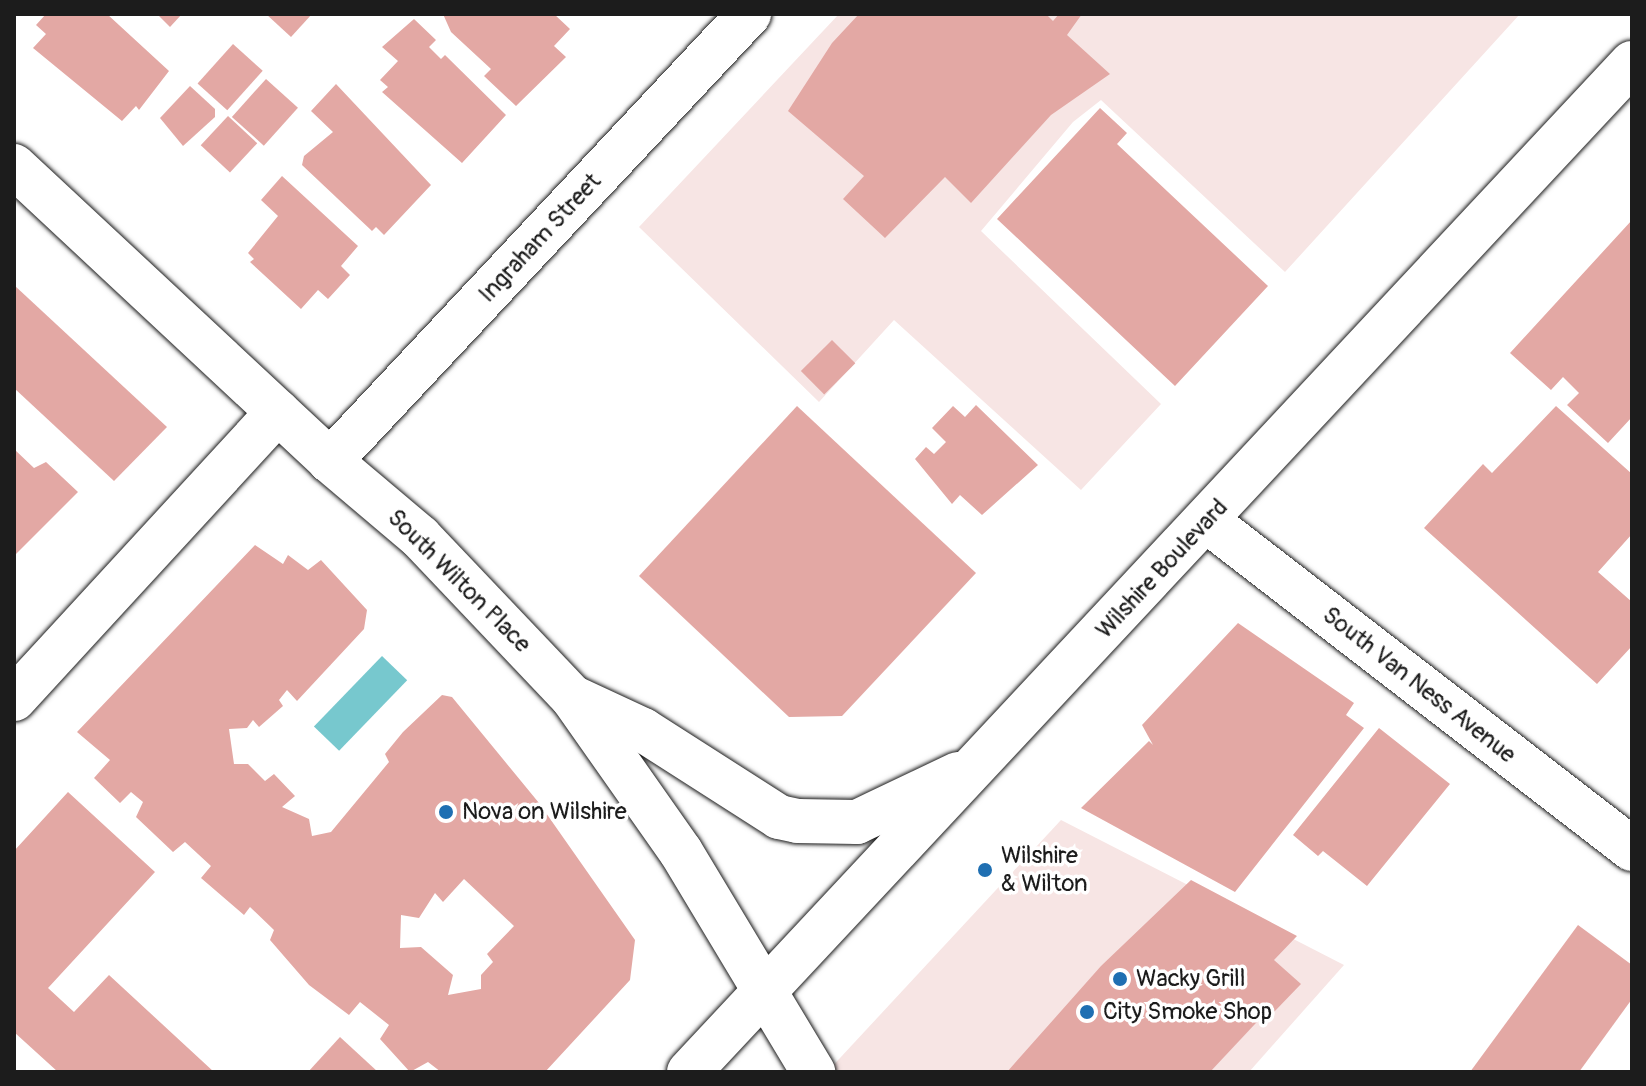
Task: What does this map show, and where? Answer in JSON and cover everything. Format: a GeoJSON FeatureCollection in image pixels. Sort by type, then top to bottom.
{"type":"FeatureCollection","features":[{"type":"Feature","properties":{"kind":"main road","name":"Ingraham Street"},"geometry":{"type":"LineString","coordinates":[[330,461],[749,14]]}},
{"type":"Feature","properties":{"kind":"main road","name":"Wilshire Boulevard"},"geometry":{"type":"LineString","coordinates":[[689,1072],[762,990],[979,765],[1632,63]]}},
{"type":"Feature","properties":{"kind":"main road","name":"South Wilton Place"},"geometry":{"type":"LineString","coordinates":[[14,166],[330,461],[420,537],[572,697],[681,852],[813,1072]]}},
{"type":"Feature","properties":{"kind":"main road"},"geometry":{"type":"LineString","coordinates":[[14,699],[278,412]]}},
{"type":"Feature","properties":{"kind":"main road","name":"South Van Ness Avenue"},"geometry":{"type":"LineString","coordinates":[[1207,521],[1632,849]]}},
{"type":"Feature","properties":{"kind":"main road"},"geometry":{"type":"LineString","coordinates":[[572,697],[643,730],[779,817],[798,821],[857,822],[979,765]]}},
{"type":"Feature","properties":{"kind":"shaded area"},"geometry":{"type":"Polygon","coordinates":[[[839,14],[1520,14],[1285,272],[1101,100],[1073,122],[981,231],[1161,404],[1081,490],[894,320],[819,402],[639,227],[839,14]]]}},
{"type":"Feature","properties":{"kind":"shaded area"},"geometry":{"type":"Polygon","coordinates":[[[1061,820],[1344,965],[1249,1072],[827,1072],[1061,820]]]}},
{"type":"Feature","properties":{"kind":"water"},"geometry":{"type":"Polygon","coordinates":[[[382,656],[407,680],[339,751],[314,726],[382,656]]]}},
{"type":"Feature","properties":{"kind":"building"},"geometry":{"type":"Polygon","coordinates":[[[46,14],[107,14],[169,71],[139,110],[136,106],[122,121],[33,48],[46,34],[36,25],[46,14]]]}},
{"type":"Feature","properties":{"kind":"building"},"geometry":{"type":"Polygon","coordinates":[[[157,14],[182,14],[170,27],[157,14]]]}},
{"type":"Feature","properties":{"kind":"building"},"geometry":{"type":"Polygon","coordinates":[[[266,14],[312,14],[291,37],[266,14]]]}},
{"type":"Feature","properties":{"kind":"building"},"geometry":{"type":"Polygon","coordinates":[[[443,14],[554,14],[570,29],[554,46],[566,57],[516,106],[484,76],[491,69],[451,32],[443,14]]]}},
{"type":"Feature","properties":{"kind":"building"},"geometry":{"type":"Polygon","coordinates":[[[859,14],[1046,14],[1053,21],[1059,14],[1082,14],[1067,35],[1110,74],[1051,115],[971,203],[945,177],[885,238],[843,199],[864,176],[788,111],[832,43],[859,14]]]}},
{"type":"Feature","properties":{"kind":"building"},"geometry":{"type":"Polygon","coordinates":[[[414,19],[436,40],[429,47],[441,59],[445,55],[506,115],[462,163],[382,92],[388,87],[380,80],[398,61],[382,47],[414,19]]]}},
{"type":"Feature","properties":{"kind":"building"},"geometry":{"type":"Polygon","coordinates":[[[233,44],[263,71],[227,110],[198,83],[233,44]]]}},
{"type":"Feature","properties":{"kind":"building"},"geometry":{"type":"Polygon","coordinates":[[[266,79],[298,108],[264,146],[232,117],[266,79]]]}},
{"type":"Feature","properties":{"kind":"building"},"geometry":{"type":"Polygon","coordinates":[[[336,84],[431,185],[384,235],[376,227],[372,231],[302,165],[304,156],[333,132],[311,111],[336,84]]]}},
{"type":"Feature","properties":{"kind":"building"},"geometry":{"type":"Polygon","coordinates":[[[190,86],[215,109],[215,117],[183,146],[160,118],[190,86]]]}},
{"type":"Feature","properties":{"kind":"building"},"geometry":{"type":"Polygon","coordinates":[[[1100,108],[1127,133],[1117,144],[1268,286],[1175,386],[997,219],[1100,108]]]}},
{"type":"Feature","properties":{"kind":"building"},"geometry":{"type":"Polygon","coordinates":[[[228,116],[257,143],[230,173],[201,145],[228,116]]]}},
{"type":"Feature","properties":{"kind":"building"},"geometry":{"type":"Polygon","coordinates":[[[282,176],[358,246],[341,266],[350,275],[328,299],[318,290],[301,309],[250,262],[254,259],[248,253],[278,216],[261,200],[282,176]]]}},
{"type":"Feature","properties":{"kind":"building"},"geometry":{"type":"Polygon","coordinates":[[[1632,220],[1632,417],[1608,443],[1567,405],[1579,393],[1563,377],[1551,390],[1510,353],[1632,220]]]}},
{"type":"Feature","properties":{"kind":"building"},"geometry":{"type":"Polygon","coordinates":[[[14,285],[167,427],[114,481],[14,388],[14,285]]]}},
{"type":"Feature","properties":{"kind":"building"},"geometry":{"type":"Polygon","coordinates":[[[832,340],[855,363],[824,394],[801,371],[832,340]]]}},
{"type":"Feature","properties":{"kind":"building"},"geometry":{"type":"Polygon","coordinates":[[[976,405],[1038,465],[982,515],[960,495],[952,504],[915,459],[926,447],[934,454],[946,442],[932,428],[953,406],[965,417],[976,405]]]}},
{"type":"Feature","properties":{"kind":"building"},"geometry":{"type":"Polygon","coordinates":[[[797,406],[976,573],[842,716],[789,717],[639,576],[797,406]]]}},
{"type":"Feature","properties":{"kind":"building"},"geometry":{"type":"Polygon","coordinates":[[[1556,406],[1632,474],[1632,534],[1598,572],[1632,602],[1632,646],[1597,684],[1424,528],[1483,464],[1492,473],[1556,406]]]}},
{"type":"Feature","properties":{"kind":"building"},"geometry":{"type":"Polygon","coordinates":[[[14,449],[34,468],[46,462],[78,492],[14,556],[14,449]]]}},
{"type":"Feature","properties":{"kind":"building","name":"Nova on Wilshire"},"geometry":{"type":"Polygon","coordinates":[[[255,545],[283,564],[288,555],[308,570],[321,560],[367,610],[364,629],[297,701],[287,690],[279,700],[283,706],[259,727],[253,720],[247,728],[229,729],[234,764],[248,764],[265,781],[274,774],[295,796],[282,807],[309,819],[312,836],[331,832],[389,762],[385,754],[403,732],[442,695],[452,697],[539,803],[635,940],[630,980],[545,1072],[441,1072],[428,1062],[410,1072],[380,1039],[389,1025],[360,1002],[349,1015],[309,985],[270,940],[274,930],[250,907],[244,915],[201,878],[211,866],[185,842],[173,852],[136,817],[143,802],[131,792],[120,803],[94,778],[110,760],[77,732],[255,545]],[[464,879],[443,902],[435,893],[419,918],[401,915],[400,948],[421,947],[453,975],[448,995],[481,989],[481,975],[493,962],[487,954],[514,926],[464,879]]]}},
{"type":"Feature","properties":{"kind":"building"},"geometry":{"type":"Polygon","coordinates":[[[1238,623],[1354,703],[1346,715],[1364,728],[1235,892],[1081,808],[1149,741],[1153,745],[1142,725],[1238,623]]]}},
{"type":"Feature","properties":{"kind":"building"},"geometry":{"type":"Polygon","coordinates":[[[1379,728],[1450,784],[1367,886],[1323,851],[1318,856],[1293,835],[1379,728]]]}},
{"type":"Feature","properties":{"kind":"building"},"geometry":{"type":"Polygon","coordinates":[[[68,792],[155,872],[48,988],[74,1012],[109,975],[214,1072],[58,1072],[14,1032],[14,851],[68,792]]]}},
{"type":"Feature","properties":{"kind":"building"},"geometry":{"type":"Polygon","coordinates":[[[1191,880],[1297,936],[1274,960],[1301,984],[1274,1012],[1270,1008],[1210,1072],[1007,1072],[1101,966],[1191,880]]]}},
{"type":"Feature","properties":{"kind":"building"},"geometry":{"type":"Polygon","coordinates":[[[1578,925],[1632,965],[1632,999],[1579,1072],[1470,1072],[1578,925]]]}},
{"type":"Feature","properties":{"kind":"building"},"geometry":{"type":"Polygon","coordinates":[[[340,1037],[378,1072],[308,1072],[340,1037]]]}},
{"type":"Feature","properties":{"kind":"place","name":"Nova on Wilshire"},"geometry":{"type":"Point","coordinates":[446,812]}},
{"type":"Feature","properties":{"kind":"place","name":"Wilshire & Wilton"},"geometry":{"type":"Point","coordinates":[985,870]}},
{"type":"Feature","properties":{"kind":"place","name":"Wacky Grill"},"geometry":{"type":"Point","coordinates":[1120,979]}},
{"type":"Feature","properties":{"kind":"place","name":"City Smoke Shop"},"geometry":{"type":"Point","coordinates":[1087,1012]}}]}
